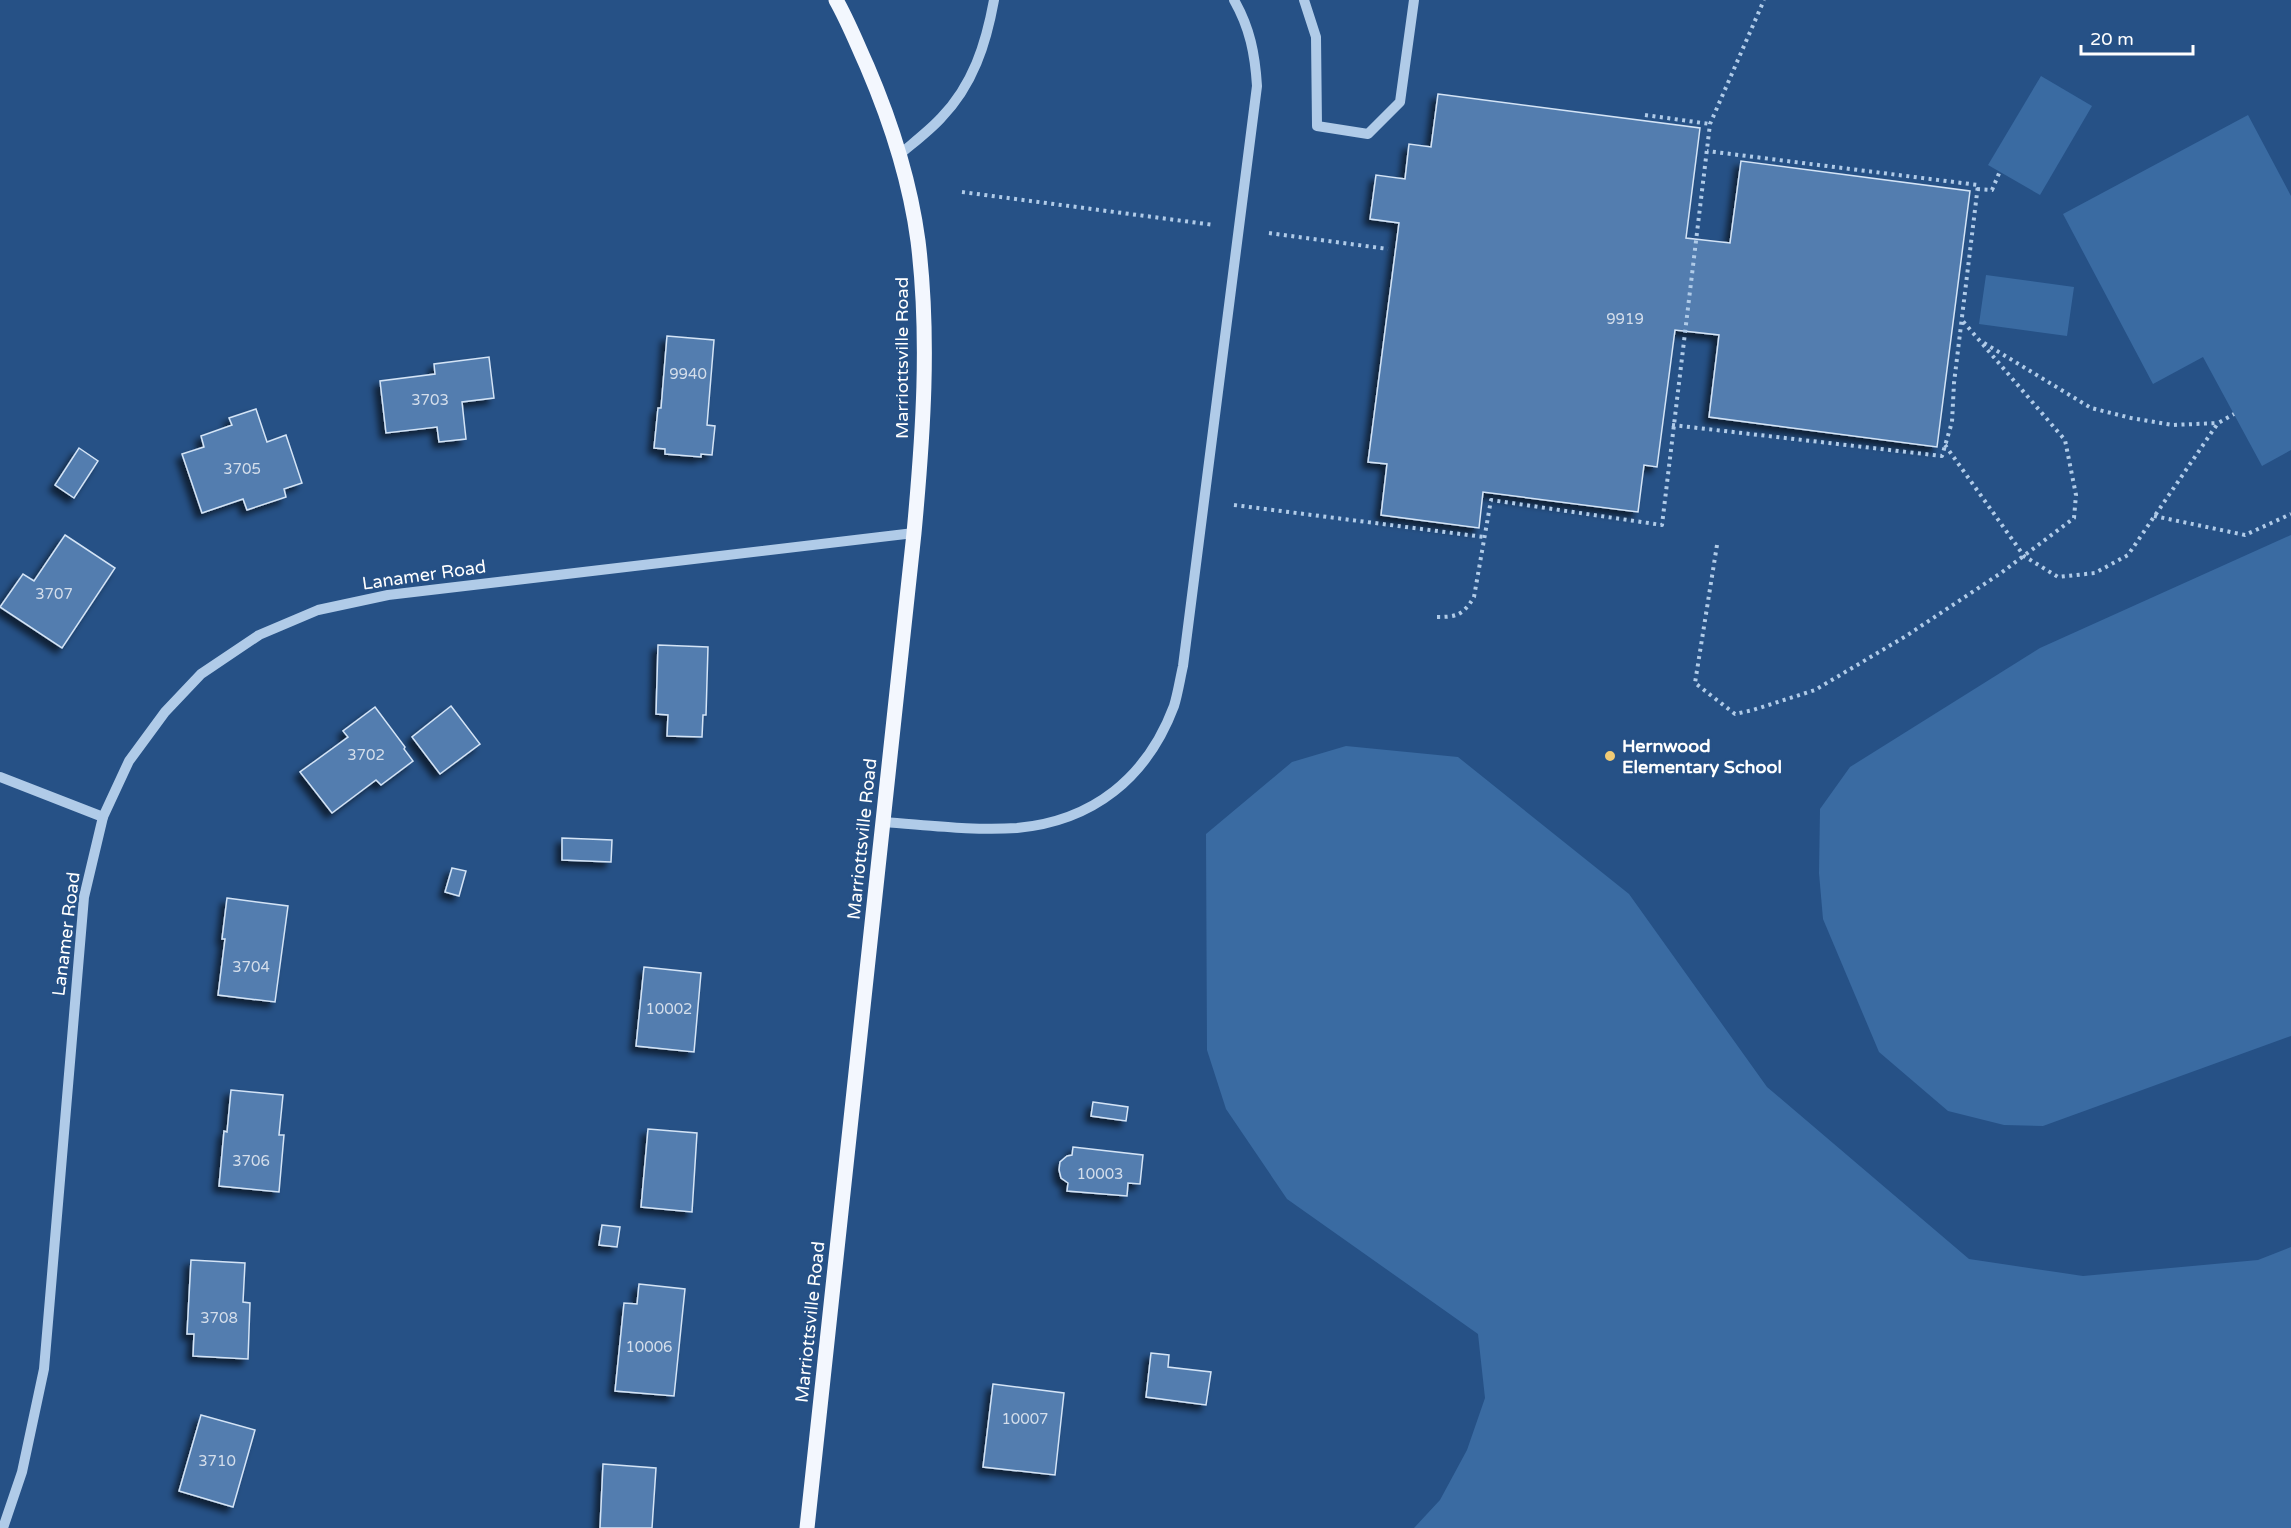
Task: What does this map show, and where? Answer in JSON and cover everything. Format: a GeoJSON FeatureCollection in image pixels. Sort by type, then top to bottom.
{"type":"FeatureCollection","features":[{"type":"Feature","properties":{"kind":"main road","name":"Marriottsville Road"},"geometry":{"type":"LineString","coordinates":[[807,1528],[884,822],[922,440],[924,323],[918,240],[899,155],[886,111],[836,0]]}},
{"type":"Feature","properties":{"kind":"street"},"geometry":{"type":"LineString","coordinates":[[899,155],[941,118],[961,94],[977,66],[994,0]]}},
{"type":"Feature","properties":{"kind":"street"},"geometry":{"type":"LineString","coordinates":[[884,822],[1015,828],[1064,819],[1089,808],[1114,792],[1140,768],[1158,742],[1174,705],[1184,666],[1257,86],[1254,51],[1245,19],[1234,0]]}},
{"type":"Feature","properties":{"kind":"street"},"geometry":{"type":"LineString","coordinates":[[1304,0],[1316,37],[1317,126],[1368,134],[1400,102],[1414,0]]}},
{"type":"Feature","properties":{"kind":"street","name":"Lanamer Road"},"geometry":{"type":"LineString","coordinates":[[3,1528],[22,1472],[44,1369],[84,897],[103,817],[129,761],[165,712],[201,674],[259,635],[318,610],[388,594],[914,533]]}},
{"type":"Feature","properties":{"kind":"street"},"geometry":{"type":"LineString","coordinates":[[0,777],[103,817]]}},
{"type":"Feature","properties":{"kind":"path"},"geometry":{"type":"LineString","coordinates":[[1437,617],[1456,616],[1468,607],[1474,597],[1491,500],[1662,525],[1672,425],[1710,124],[1764,0]]}},
{"type":"Feature","properties":{"kind":"path"},"geometry":{"type":"LineString","coordinates":[[1645,115],[1710,124]]}},
{"type":"Feature","properties":{"kind":"path"},"geometry":{"type":"LineString","coordinates":[[1672,425],[1942,456],[1952,422],[1961,319],[1978,185],[1707,151]]}},
{"type":"Feature","properties":{"kind":"path"},"geometry":{"type":"LineString","coordinates":[[1977,189],[1992,190],[2000,171]]}},
{"type":"Feature","properties":{"kind":"path"},"geometry":{"type":"LineString","coordinates":[[962,192],[1216,226]]}},
{"type":"Feature","properties":{"kind":"path"},"geometry":{"type":"LineString","coordinates":[[1269,233],[1388,249]]}},
{"type":"Feature","properties":{"kind":"path"},"geometry":{"type":"LineString","coordinates":[[1717,545],[1695,683],[1735,714],[1815,690],[1906,636],[2024,556],[2074,518],[2076,495],[2065,440],[1961,319]]}},
{"type":"Feature","properties":{"kind":"path"},"geometry":{"type":"LineString","coordinates":[[1979,340],[2091,408],[2173,425],[2218,423]]}},
{"type":"Feature","properties":{"kind":"path"},"geometry":{"type":"LineString","coordinates":[[1945,445],[2024,556],[2058,578],[2096,573],[2128,555],[2218,423],[2234,414]]}},
{"type":"Feature","properties":{"kind":"path"},"geometry":{"type":"LineString","coordinates":[[1234,505],[1485,537]]}},
{"type":"Feature","properties":{"kind":"path"},"geometry":{"type":"LineString","coordinates":[[2154,516],[2245,534],[2291,514]]}},
{"type":"Feature","properties":{"kind":"shaded area"},"geometry":{"type":"Polygon","coordinates":[[[2041,76],[2092,106],[2040,195],[1988,165],[2041,76]]]}},
{"type":"Feature","properties":{"kind":"shaded area"},"geometry":{"type":"Polygon","coordinates":[[[2248,115],[2291,196],[2291,450],[2262,466],[2203,357],[2153,384],[2063,214],[2248,115]]]}},
{"type":"Feature","properties":{"kind":"shaded area"},"geometry":{"type":"Polygon","coordinates":[[[1986,275],[2074,287],[2067,336],[1979,324],[1986,275]]]}},
{"type":"Feature","properties":{"kind":"shaded area"},"geometry":{"type":"Polygon","coordinates":[[[2291,535],[2291,1036],[2043,1126],[2004,1125],[1948,1111],[1879,1052],[1823,919],[1819,873],[1820,809],[1850,767],[2040,648],[2291,535]]]}},
{"type":"Feature","properties":{"kind":"shaded area"},"geometry":{"type":"Polygon","coordinates":[[[1346,746],[1458,757],[1629,894],[1767,1087],[1969,1259],[2083,1276],[2258,1260],[2291,1247],[2291,1528],[1414,1528],[1440,1500],[1467,1450],[1485,1398],[1478,1334],[1287,1199],[1226,1109],[1207,1050],[1206,834],[1292,762],[1346,746]]]}},
{"type":"Feature","properties":{"kind":"building"},"geometry":{"type":"Polygon","coordinates":[[[1438,94],[1700,128],[1686,238],[1730,243],[1741,161],[1970,191],[1937,447],[1709,417],[1719,335],[1675,330],[1657,467],[1644,465],[1638,512],[1483,492],[1479,528],[1381,515],[1387,464],[1368,462],[1399,223],[1370,219],[1376,175],[1405,179],[1409,144],[1431,147],[1438,94]]]}},
{"type":"Feature","properties":{"kind":"building"},"geometry":{"type":"Polygon","coordinates":[[[667,336],[714,340],[707,425],[715,426],[712,455],[701,454],[701,457],[665,454],[665,449],[654,448],[658,408],[661,408],[667,336]]]}},
{"type":"Feature","properties":{"kind":"building"},"geometry":{"type":"Polygon","coordinates":[[[489,357],[494,398],[462,402],[466,439],[439,442],[437,427],[386,433],[380,381],[435,374],[434,364],[489,357]]]}},
{"type":"Feature","properties":{"kind":"building"},"geometry":{"type":"Polygon","coordinates":[[[256,409],[267,442],[286,435],[302,483],[284,489],[286,497],[247,510],[243,499],[202,513],[182,454],[204,447],[201,436],[232,425],[229,418],[256,409]]]}},
{"type":"Feature","properties":{"kind":"building"},"geometry":{"type":"Polygon","coordinates":[[[79,448],[98,461],[74,498],[55,485],[79,448]]]}},
{"type":"Feature","properties":{"kind":"building"},"geometry":{"type":"Polygon","coordinates":[[[65,535],[115,568],[62,648],[0,607],[23,574],[34,581],[65,535]]]}},
{"type":"Feature","properties":{"kind":"building"},"geometry":{"type":"Polygon","coordinates":[[[658,645],[708,647],[706,715],[703,715],[702,737],[667,736],[668,715],[656,714],[658,645]]]}},
{"type":"Feature","properties":{"kind":"building"},"geometry":{"type":"Polygon","coordinates":[[[451,706],[480,744],[440,774],[412,737],[451,706]]]}},
{"type":"Feature","properties":{"kind":"building"},"geometry":{"type":"Polygon","coordinates":[[[375,707],[413,761],[381,785],[376,780],[332,813],[300,772],[348,737],[343,731],[375,707]]]}},
{"type":"Feature","properties":{"kind":"building"},"geometry":{"type":"Polygon","coordinates":[[[562,838],[612,840],[611,862],[562,860],[562,838]]]}},
{"type":"Feature","properties":{"kind":"building"},"geometry":{"type":"Polygon","coordinates":[[[452,868],[466,871],[459,896],[445,892],[452,868]]]}},
{"type":"Feature","properties":{"kind":"building"},"geometry":{"type":"Polygon","coordinates":[[[227,898],[288,906],[275,1002],[218,995],[227,898]]]}},
{"type":"Feature","properties":{"kind":"building"},"geometry":{"type":"Polygon","coordinates":[[[644,967],[701,973],[694,1052],[636,1046],[644,967]]]}},
{"type":"Feature","properties":{"kind":"building"},"geometry":{"type":"Polygon","coordinates":[[[231,1090],[283,1095],[279,1135],[284,1135],[279,1192],[219,1186],[224,1131],[227,1132],[231,1090]]]}},
{"type":"Feature","properties":{"kind":"building"},"geometry":{"type":"Polygon","coordinates":[[[1093,1102],[1128,1107],[1126,1121],[1091,1116],[1093,1102]]]}},
{"type":"Feature","properties":{"kind":"building"},"geometry":{"type":"Polygon","coordinates":[[[648,1129],[697,1133],[692,1212],[641,1207],[648,1129]]]}},
{"type":"Feature","properties":{"kind":"building"},"geometry":{"type":"Polygon","coordinates":[[[1073,1147],[1143,1155],[1140,1184],[1128,1183],[1127,1196],[1067,1191],[1068,1183],[1061,1178],[1059,1170],[1060,1162],[1072,1155],[1073,1147]]]}},
{"type":"Feature","properties":{"kind":"building"},"geometry":{"type":"Polygon","coordinates":[[[602,1225],[620,1227],[617,1247],[599,1245],[602,1225]]]}},
{"type":"Feature","properties":{"kind":"building"},"geometry":{"type":"Polygon","coordinates":[[[191,1260],[245,1263],[243,1302],[250,1303],[248,1359],[193,1356],[194,1334],[187,1334],[191,1260]]]}},
{"type":"Feature","properties":{"kind":"building"},"geometry":{"type":"Polygon","coordinates":[[[639,1284],[685,1289],[674,1396],[615,1391],[624,1303],[637,1304],[639,1284]]]}},
{"type":"Feature","properties":{"kind":"building"},"geometry":{"type":"Polygon","coordinates":[[[1151,1353],[1169,1355],[1168,1367],[1211,1372],[1206,1405],[1146,1397],[1151,1353]]]}},
{"type":"Feature","properties":{"kind":"building"},"geometry":{"type":"Polygon","coordinates":[[[993,1384],[1064,1393],[1055,1475],[983,1467],[993,1384]]]}},
{"type":"Feature","properties":{"kind":"building"},"geometry":{"type":"Polygon","coordinates":[[[201,1415],[255,1430],[233,1507],[179,1491],[201,1415]]]}},
{"type":"Feature","properties":{"kind":"building"},"geometry":{"type":"Polygon","coordinates":[[[603,1464],[656,1468],[652,1528],[600,1528],[603,1464]]]}},
{"type":"Feature","properties":{"kind":"place","name":"Hernwood Elementary School"},"geometry":{"type":"Point","coordinates":[1610,756]}}]}
